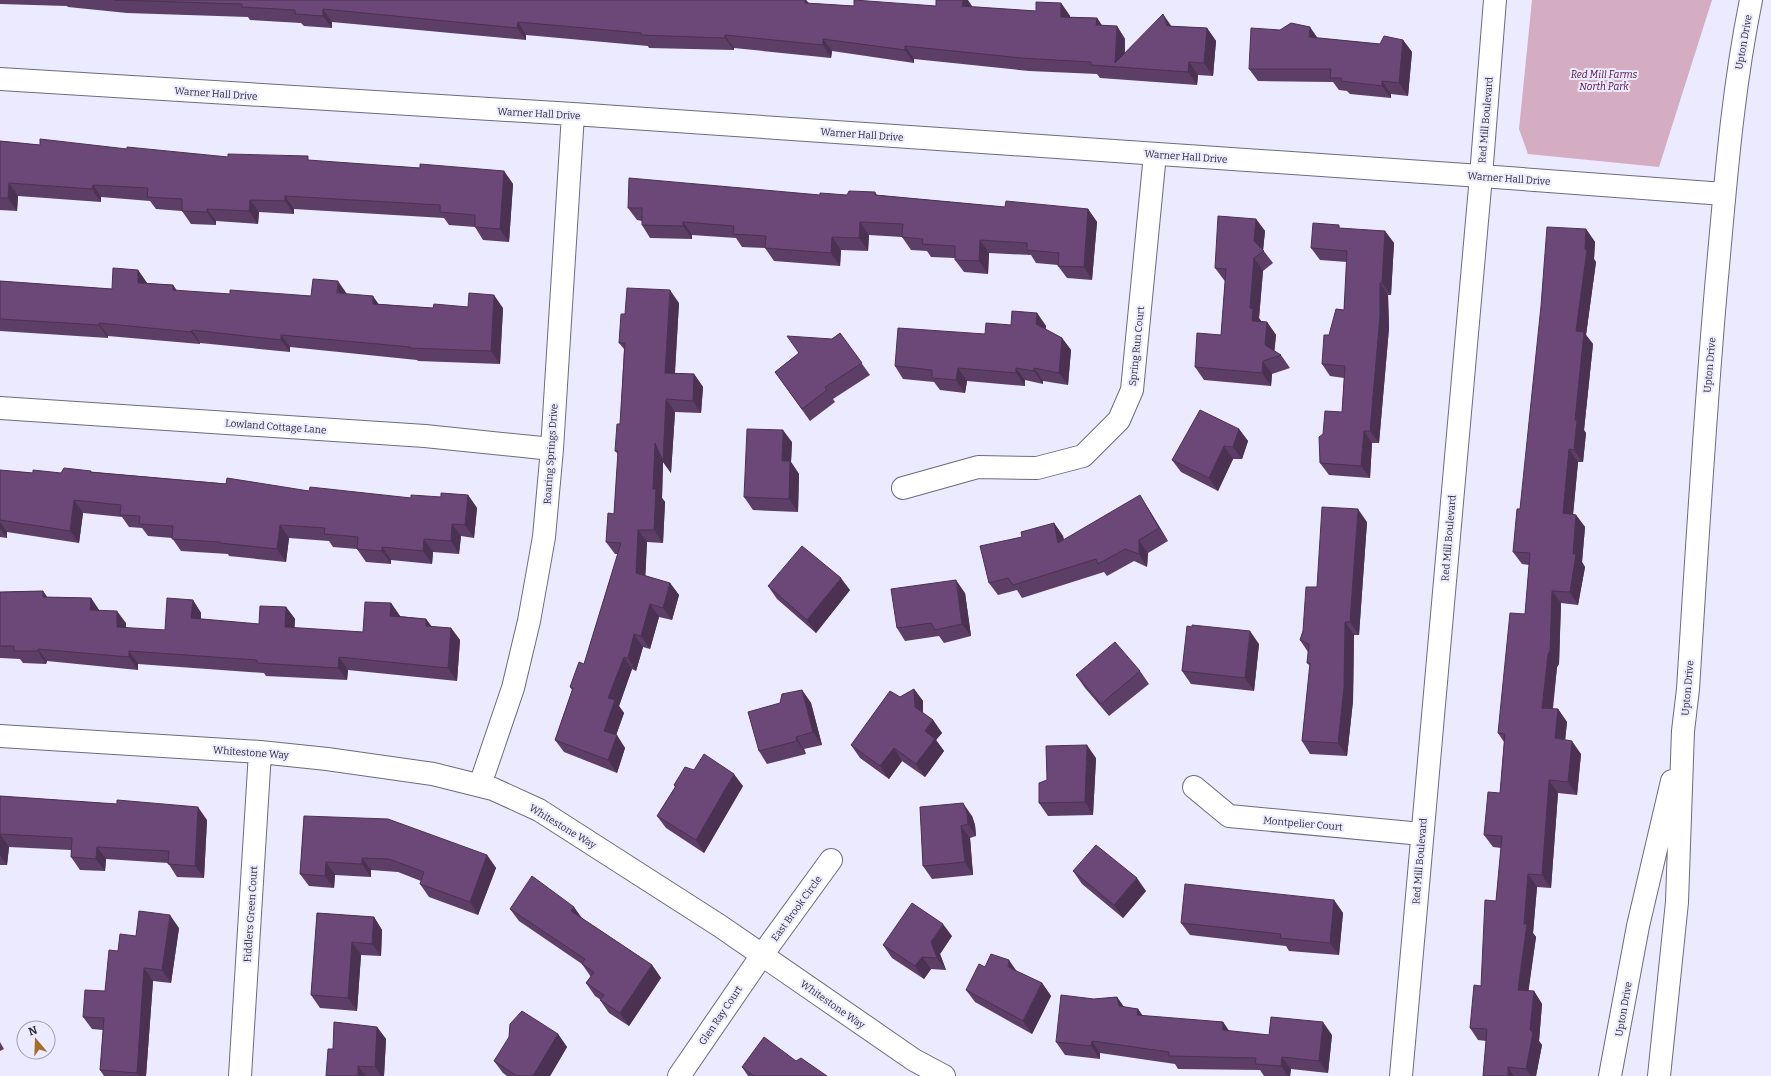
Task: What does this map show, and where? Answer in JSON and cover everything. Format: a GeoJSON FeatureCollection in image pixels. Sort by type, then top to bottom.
{"type":"FeatureCollection","features":[{"type":"Feature","properties":{"kind":"street","name":"Red Mill Boulevard"},"geometry":{"type":"LineString","coordinates":[[1401,1076],[1481,176],[1495,0]]}},
{"type":"Feature","properties":{"kind":"street","name":"Upton Drive"},"geometry":{"type":"LineString","coordinates":[[1659,1076],[1677,902],[1683,731],[1688,689],[1707,386],[1734,99],[1741,49],[1751,0]]}},
{"type":"Feature","properties":{"kind":"street","name":"Warner Hall Drive"},"geometry":{"type":"LineString","coordinates":[[0,79],[573,114],[1724,194]]}},
{"type":"Feature","properties":{"kind":"street","name":"Roaring Springs Drive"},"geometry":{"type":"LineString","coordinates":[[480,785],[512,688],[529,621],[544,537],[552,449],[573,114]]}},
{"type":"Feature","properties":{"kind":"street","name":"Spring Run Court"},"geometry":{"type":"LineString","coordinates":[[903,488],[978,467],[1037,468],[1083,456],[1119,420],[1132,390],[1155,154]]}},
{"type":"Feature","properties":{"kind":"street","name":"Lowland Cottage Lane"},"geometry":{"type":"LineString","coordinates":[[0,408],[425,436],[552,449]]}},
{"type":"Feature","properties":{"kind":"street","name":"Upton Drive"},"geometry":{"type":"LineString","coordinates":[[1610,1076],[1638,926],[1683,731]]}},
{"type":"Feature","properties":{"kind":"street","name":"Whitestone Way"},"geometry":{"type":"LineString","coordinates":[[0,736],[260,752],[327,758],[433,774],[480,785],[539,810],[720,926],[914,1060],[944,1076]]}},
{"type":"Feature","properties":{"kind":"street","name":"Fiddlers Green Court"},"geometry":{"type":"LineString","coordinates":[[240,1076],[260,752]]}},
{"type":"Feature","properties":{"kind":"street","name":"Montpelier Court"},"geometry":{"type":"LineString","coordinates":[[1194,787],[1229,816],[1422,834]]}},
{"type":"Feature","properties":{"kind":"street","name":"East Brook Circle"},"geometry":{"type":"LineString","coordinates":[[762,955],[831,860]]}},
{"type":"Feature","properties":{"kind":"street","name":"Glen Ray Court"},"geometry":{"type":"LineString","coordinates":[[679,1076],[762,955]]}},
{"type":"Feature","properties":{"kind":"green space","name":"Red Mill Farms North Park"},"geometry":{"type":"Polygon","coordinates":[[[1532,0],[1712,0],[1659,167],[1528,154],[1519,129],[1532,0]]]}},
{"type":"Feature","properties":{"kind":"building"},"geometry":{"type":"Polygon","coordinates":[[[114,0],[805,0],[805,3],[854,6],[854,0],[936,6],[936,0],[963,0],[962,6],[1036,11],[1036,2],[1061,3],[1061,17],[1097,18],[1096,25],[1117,26],[1115,63],[1163,14],[1167,26],[1207,28],[1204,63],[1189,62],[1188,72],[1091,65],[1091,62],[1021,58],[905,46],[905,50],[823,39],[823,45],[725,35],[725,38],[641,35],[641,33],[518,22],[517,28],[323,9],[323,16],[295,14],[295,10],[242,7],[242,4],[114,0]]]}},
{"type":"Feature","properties":{"kind":"building"},"geometry":{"type":"Polygon","coordinates":[[[1291,23],[1310,27],[1309,37],[1380,44],[1384,36],[1403,40],[1399,83],[1382,81],[1382,86],[1341,81],[1341,78],[1330,78],[1331,69],[1249,69],[1251,28],[1280,30],[1291,23]]]}},
{"type":"Feature","properties":{"kind":"building"},"geometry":{"type":"Polygon","coordinates":[[[40,139],[127,149],[127,147],[228,157],[228,154],[308,156],[308,160],[420,168],[420,164],[504,171],[500,229],[475,227],[475,215],[440,212],[440,205],[285,196],[285,201],[250,200],[249,211],[207,209],[207,212],[182,211],[182,199],[147,197],[148,188],[93,185],[92,189],[9,183],[8,198],[0,198],[0,141],[40,145],[40,139]]]}},
{"type":"Feature","properties":{"kind":"building"},"geometry":{"type":"Polygon","coordinates":[[[629,178],[820,195],[820,193],[847,195],[849,191],[875,192],[875,195],[1005,207],[1006,201],[1088,209],[1084,267],[1058,266],[1059,253],[1027,250],[1027,243],[980,240],[979,261],[955,260],[955,246],[922,244],[923,239],[902,237],[903,224],[860,222],[859,238],[832,237],[831,253],[765,248],[766,236],[733,234],[734,226],[683,222],[683,226],[642,225],[642,208],[628,208],[629,178]]]}},
{"type":"Feature","properties":{"kind":"building"},"geometry":{"type":"Polygon","coordinates":[[[1218,216],[1256,219],[1254,241],[1264,251],[1254,258],[1250,308],[1253,309],[1252,321],[1267,322],[1265,345],[1281,355],[1263,361],[1262,373],[1195,367],[1197,333],[1221,335],[1226,269],[1215,268],[1218,216]]]}},
{"type":"Feature","properties":{"kind":"building"},"geometry":{"type":"Polygon","coordinates":[[[1313,223],[1339,225],[1339,228],[1385,231],[1382,283],[1380,283],[1380,316],[1370,431],[1364,431],[1361,466],[1320,463],[1319,437],[1323,434],[1325,411],[1342,412],[1345,366],[1322,364],[1324,335],[1329,335],[1336,309],[1344,310],[1347,251],[1311,248],[1313,223]]]}},
{"type":"Feature","properties":{"kind":"building"},"geometry":{"type":"Polygon","coordinates":[[[1547,227],[1586,229],[1585,249],[1587,250],[1576,331],[1584,332],[1575,420],[1577,420],[1574,450],[1569,449],[1563,513],[1576,515],[1573,554],[1576,554],[1570,592],[1552,591],[1550,651],[1548,654],[1542,708],[1558,709],[1555,738],[1572,741],[1568,782],[1549,780],[1542,875],[1528,874],[1524,924],[1527,924],[1518,990],[1534,991],[1530,1030],[1533,1033],[1526,1069],[1508,1067],[1508,1076],[1483,1076],[1487,1029],[1470,1028],[1474,985],[1481,986],[1485,900],[1496,901],[1502,836],[1484,835],[1488,792],[1500,793],[1505,734],[1498,733],[1510,613],[1525,614],[1530,553],[1513,552],[1517,509],[1520,509],[1541,306],[1547,227]]]}},
{"type":"Feature","properties":{"kind":"building"},"geometry":{"type":"Polygon","coordinates":[[[113,268],[138,270],[138,283],[173,285],[173,290],[230,294],[230,290],[311,296],[313,279],[338,281],[337,293],[373,296],[373,304],[433,308],[434,304],[468,307],[469,293],[494,295],[491,351],[409,348],[410,347],[281,335],[281,340],[192,330],[191,332],[99,323],[99,325],[0,319],[0,281],[112,289],[113,268]]]}},
{"type":"Feature","properties":{"kind":"building"},"geometry":{"type":"Polygon","coordinates":[[[627,288],[670,290],[665,373],[694,374],[693,401],[666,399],[663,461],[655,443],[653,489],[656,489],[654,530],[638,530],[636,573],[670,583],[663,608],[650,604],[641,636],[634,634],[628,658],[624,657],[608,698],[615,700],[604,731],[617,735],[608,760],[555,740],[573,688],[570,687],[579,662],[584,664],[621,543],[606,542],[608,513],[614,514],[618,451],[615,451],[617,424],[620,424],[625,343],[619,343],[621,314],[625,314],[627,288]]]}},
{"type":"Feature","properties":{"kind":"building"},"geometry":{"type":"Polygon","coordinates":[[[1012,311],[1037,313],[1036,324],[1062,338],[1059,373],[1034,368],[1034,371],[1016,368],[1016,373],[958,368],[956,380],[932,378],[932,370],[895,366],[898,328],[985,334],[986,323],[1011,325],[1012,311]]]}},
{"type":"Feature","properties":{"kind":"building"},"geometry":{"type":"Polygon","coordinates":[[[840,333],[862,363],[825,387],[827,390],[802,409],[775,372],[799,353],[787,336],[832,339],[840,333]]]}},
{"type":"Feature","properties":{"kind":"building"},"geometry":{"type":"Polygon","coordinates":[[[1200,410],[1239,429],[1233,447],[1224,446],[1209,478],[1172,460],[1200,410]]]}},
{"type":"Feature","properties":{"kind":"building"},"geometry":{"type":"Polygon","coordinates":[[[747,429],[783,430],[782,461],[790,461],[789,499],[744,497],[747,429]]]}},
{"type":"Feature","properties":{"kind":"building"},"geometry":{"type":"Polygon","coordinates":[[[64,468],[91,471],[90,472],[226,484],[227,478],[309,491],[310,487],[411,498],[411,495],[441,497],[441,493],[468,495],[465,525],[452,524],[451,541],[424,539],[423,551],[382,547],[382,551],[357,549],[358,537],[324,534],[325,528],[280,525],[277,549],[220,542],[172,539],[173,526],[139,524],[140,516],[120,515],[121,505],[74,500],[70,531],[0,520],[0,470],[33,473],[33,470],[61,473],[64,468]]]}},
{"type":"Feature","properties":{"kind":"building"},"geometry":{"type":"Polygon","coordinates":[[[1140,495],[1159,528],[1139,540],[1139,554],[1125,549],[1098,564],[1096,559],[1013,585],[1008,578],[989,583],[980,546],[1022,537],[1021,532],[1054,523],[1058,543],[1140,495]]]}},
{"type":"Feature","properties":{"kind":"building"},"geometry":{"type":"Polygon","coordinates":[[[1322,507],[1358,509],[1350,622],[1345,622],[1344,688],[1338,743],[1302,741],[1310,663],[1307,663],[1309,644],[1300,640],[1303,631],[1306,587],[1317,587],[1322,507]]]}},
{"type":"Feature","properties":{"kind":"building"},"geometry":{"type":"Polygon","coordinates":[[[802,546],[841,578],[807,620],[768,586],[802,546]]]}},
{"type":"Feature","properties":{"kind":"building"},"geometry":{"type":"Polygon","coordinates":[[[956,580],[962,624],[935,630],[931,623],[897,628],[891,589],[956,580]]]}},
{"type":"Feature","properties":{"kind":"building"},"geometry":{"type":"Polygon","coordinates":[[[43,591],[43,597],[91,598],[90,610],[117,611],[117,627],[165,630],[167,598],[193,600],[191,618],[259,624],[260,606],[286,607],[285,627],[363,632],[365,602],[391,603],[390,616],[426,619],[426,626],[451,628],[448,668],[339,657],[338,668],[257,663],[257,660],[129,651],[129,657],[38,649],[38,651],[14,651],[14,646],[0,646],[0,592],[43,591]]]}},
{"type":"Feature","properties":{"kind":"building"},"geometry":{"type":"Polygon","coordinates":[[[1192,625],[1250,631],[1245,678],[1182,671],[1187,626],[1192,627],[1192,625]]]}},
{"type":"Feature","properties":{"kind":"building"},"geometry":{"type":"Polygon","coordinates":[[[1115,642],[1140,671],[1101,704],[1076,675],[1115,642]]]}},
{"type":"Feature","properties":{"kind":"building"},"geometry":{"type":"Polygon","coordinates":[[[914,689],[915,707],[933,720],[925,731],[935,739],[916,764],[894,748],[880,766],[851,745],[890,691],[900,697],[914,689]]]}},
{"type":"Feature","properties":{"kind":"building"},"geometry":{"type":"Polygon","coordinates":[[[802,690],[813,732],[796,737],[797,741],[759,751],[748,712],[780,703],[782,694],[802,690]]]}},
{"type":"Feature","properties":{"kind":"building"},"geometry":{"type":"Polygon","coordinates":[[[1087,745],[1085,802],[1039,803],[1039,783],[1047,780],[1046,746],[1087,745]]]}},
{"type":"Feature","properties":{"kind":"building"},"geometry":{"type":"Polygon","coordinates":[[[704,754],[734,774],[696,840],[657,816],[676,786],[674,785],[685,767],[694,770],[704,754]]]}},
{"type":"Feature","properties":{"kind":"building"},"geometry":{"type":"Polygon","coordinates":[[[0,796],[117,804],[117,800],[198,807],[195,866],[168,864],[169,851],[97,847],[96,859],[71,857],[72,838],[0,834],[0,796]]]}},
{"type":"Feature","properties":{"kind":"building"},"geometry":{"type":"Polygon","coordinates":[[[963,803],[967,813],[968,824],[961,826],[965,862],[923,866],[920,807],[963,803]]]}},
{"type":"Feature","properties":{"kind":"building"},"geometry":{"type":"Polygon","coordinates":[[[304,816],[388,819],[487,855],[470,902],[420,884],[424,872],[389,859],[362,858],[362,864],[326,862],[325,876],[300,874],[304,816]]]}},
{"type":"Feature","properties":{"kind":"building"},"geometry":{"type":"Polygon","coordinates":[[[1096,845],[1137,878],[1114,905],[1073,871],[1096,845]]]}},
{"type":"Feature","properties":{"kind":"building"},"geometry":{"type":"Polygon","coordinates":[[[532,876],[574,907],[571,911],[652,965],[620,1013],[600,1000],[604,995],[586,983],[594,972],[582,964],[585,959],[510,909],[532,876]]]}},
{"type":"Feature","properties":{"kind":"building"},"geometry":{"type":"Polygon","coordinates":[[[1185,884],[1334,900],[1330,943],[1280,938],[1281,934],[1181,923],[1185,884]]]}},
{"type":"Feature","properties":{"kind":"building"},"geometry":{"type":"Polygon","coordinates":[[[912,903],[943,924],[931,942],[937,958],[922,957],[915,966],[883,945],[912,903]]]}},
{"type":"Feature","properties":{"kind":"building"},"geometry":{"type":"Polygon","coordinates":[[[139,911],[170,915],[162,970],[144,968],[137,1073],[100,1070],[104,1018],[83,1017],[85,990],[105,991],[109,950],[118,951],[120,934],[136,936],[139,911]]]}},
{"type":"Feature","properties":{"kind":"building"},"geometry":{"type":"Polygon","coordinates":[[[317,913],[374,917],[372,944],[352,942],[348,998],[311,995],[317,913]]]}},
{"type":"Feature","properties":{"kind":"building"},"geometry":{"type":"Polygon","coordinates":[[[991,954],[1009,960],[1008,967],[1042,983],[1023,1021],[966,990],[979,964],[985,967],[991,954]]]}},
{"type":"Feature","properties":{"kind":"building"},"geometry":{"type":"Polygon","coordinates":[[[1061,995],[1094,999],[1117,997],[1119,1006],[1138,1009],[1137,1015],[1223,1022],[1223,1030],[1269,1035],[1271,1017],[1323,1022],[1319,1061],[1282,1057],[1281,1066],[1255,1064],[1256,1058],[1169,1056],[1169,1052],[1092,1041],[1091,1046],[1056,1042],[1061,995]]]}},
{"type":"Feature","properties":{"kind":"building"},"geometry":{"type":"Polygon","coordinates":[[[522,1011],[558,1034],[533,1076],[517,1076],[494,1061],[509,1037],[510,1024],[522,1011]]]}},
{"type":"Feature","properties":{"kind":"building"},"geometry":{"type":"Polygon","coordinates":[[[334,1022],[377,1027],[375,1067],[358,1066],[358,1076],[326,1076],[328,1049],[333,1049],[334,1022]]]}},
{"type":"Feature","properties":{"kind":"building"},"geometry":{"type":"Polygon","coordinates":[[[764,1037],[796,1061],[801,1058],[827,1076],[754,1076],[742,1067],[764,1037]]]}}]}
